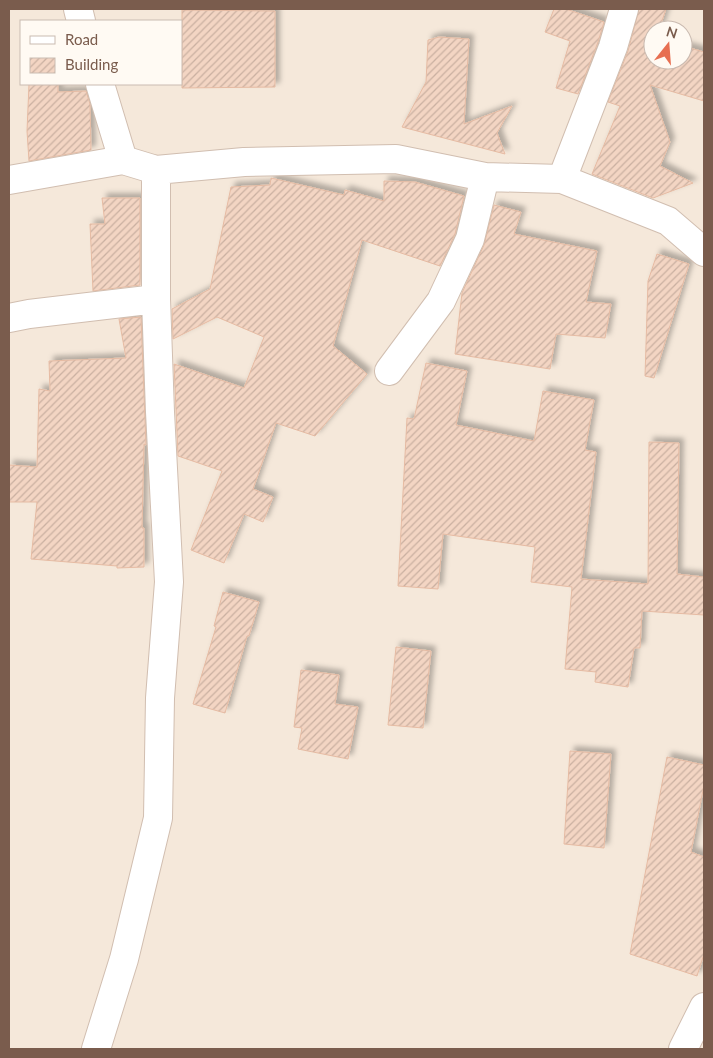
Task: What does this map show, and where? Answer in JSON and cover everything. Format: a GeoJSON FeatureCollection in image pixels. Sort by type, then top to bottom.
{"type":"FeatureCollection","features":[{"type":"Feature","properties":{"kind":"street"},"geometry":{"type":"LineString","coordinates":[[562,179],[613,48],[624,9]]}},
{"type":"Feature","properties":{"kind":"street"},"geometry":{"type":"LineString","coordinates":[[100,85],[123,160]]}},
{"type":"Feature","properties":{"kind":"street"},"geometry":{"type":"LineString","coordinates":[[9,180],[123,160],[156,170],[244,162],[396,159],[485,177],[562,179],[668,221],[704,252]]}},
{"type":"Feature","properties":{"kind":"street"},"geometry":{"type":"LineString","coordinates":[[96,1049],[124,960],[158,818],[160,698],[169,582],[156,299],[156,170]]}},
{"type":"Feature","properties":{"kind":"street"},"geometry":{"type":"LineString","coordinates":[[389,371],[441,301],[470,239],[485,177]]}},
{"type":"Feature","properties":{"kind":"street"},"geometry":{"type":"LineString","coordinates":[[9,318],[156,299]]}},
{"type":"Feature","properties":{"kind":"street"},"geometry":{"type":"LineString","coordinates":[[683,1049],[704,1007]]}},
{"type":"Feature","properties":{"kind":"shaded area"},"geometry":{"type":"Polygon","coordinates":[[[9,9],[704,9],[704,1049],[9,1049],[9,9]]]}},
{"type":"Feature","properties":{"kind":"building"},"geometry":{"type":"Polygon","coordinates":[[[554,9],[566,9],[604,22],[578,94],[556,88],[570,41],[545,32],[554,9]]]}},
{"type":"Feature","properties":{"kind":"building"},"geometry":{"type":"Polygon","coordinates":[[[639,9],[666,9],[662,20],[643,20],[643,70],[693,70],[693,49],[704,52],[704,101],[650,85],[670,142],[660,166],[693,183],[653,198],[592,174],[620,106],[608,102],[628,51],[639,9]]]}},
{"type":"Feature","properties":{"kind":"building"},"geometry":{"type":"Polygon","coordinates":[[[182,10],[275,11],[275,87],[182,88],[182,10]]]}},
{"type":"Feature","properties":{"kind":"building"},"geometry":{"type":"Polygon","coordinates":[[[439,37],[469,39],[464,124],[512,106],[497,133],[505,154],[402,127],[426,82],[428,40],[439,37]]]}},
{"type":"Feature","properties":{"kind":"building"},"geometry":{"type":"Polygon","coordinates":[[[29,85],[58,85],[58,92],[86,91],[90,104],[91,150],[29,161],[27,131],[29,85]]]}},
{"type":"Feature","properties":{"kind":"building"},"geometry":{"type":"Polygon","coordinates":[[[271,178],[344,195],[345,190],[384,201],[384,181],[415,182],[464,196],[455,234],[440,266],[362,240],[333,346],[367,374],[315,436],[276,423],[253,489],[273,497],[263,522],[244,514],[224,563],[191,550],[222,471],[178,456],[174,364],[244,388],[264,337],[217,317],[173,339],[172,309],[210,289],[231,187],[270,185],[271,178]]]}},
{"type":"Feature","properties":{"kind":"building"},"geometry":{"type":"Polygon","coordinates":[[[102,198],[140,198],[140,285],[93,291],[90,224],[105,224],[102,198]]]}},
{"type":"Feature","properties":{"kind":"building"},"geometry":{"type":"Polygon","coordinates":[[[494,205],[521,212],[514,234],[597,251],[586,302],[611,304],[605,338],[556,334],[550,369],[455,354],[462,293],[484,245],[494,205]]]}},
{"type":"Feature","properties":{"kind":"building"},"geometry":{"type":"Polygon","coordinates":[[[657,254],[689,264],[654,378],[645,376],[648,281],[657,254]]]}},
{"type":"Feature","properties":{"kind":"building"},"geometry":{"type":"Polygon","coordinates":[[[141,317],[146,445],[144,444],[142,528],[144,528],[144,567],[117,568],[117,566],[31,559],[37,502],[9,502],[9,465],[37,467],[39,389],[50,391],[49,361],[126,358],[119,319],[141,317]]]}},
{"type":"Feature","properties":{"kind":"building"},"geometry":{"type":"Polygon","coordinates":[[[426,363],[467,371],[456,425],[534,441],[543,391],[594,400],[585,450],[596,452],[581,579],[648,584],[649,442],[679,443],[677,574],[704,577],[704,615],[642,611],[640,648],[634,648],[628,687],[595,682],[596,672],[565,669],[572,587],[531,582],[535,547],[443,534],[438,589],[398,586],[407,418],[414,419],[426,363]]]}},
{"type":"Feature","properties":{"kind":"building"},"geometry":{"type":"Polygon","coordinates":[[[223,592],[259,602],[249,636],[247,636],[225,713],[193,704],[216,627],[214,626],[223,592]]]}},
{"type":"Feature","properties":{"kind":"building"},"geometry":{"type":"Polygon","coordinates":[[[396,647],[431,651],[423,728],[388,725],[396,647]]]}},
{"type":"Feature","properties":{"kind":"building"},"geometry":{"type":"Polygon","coordinates":[[[301,670],[339,675],[335,704],[358,707],[348,759],[298,749],[302,728],[294,727],[301,670]]]}},
{"type":"Feature","properties":{"kind":"building"},"geometry":{"type":"Polygon","coordinates":[[[570,751],[611,754],[604,848],[564,844],[570,751]]]}},
{"type":"Feature","properties":{"kind":"building"},"geometry":{"type":"Polygon","coordinates":[[[667,757],[704,765],[704,785],[691,852],[704,857],[704,954],[697,976],[630,954],[667,757]]]}}]}
